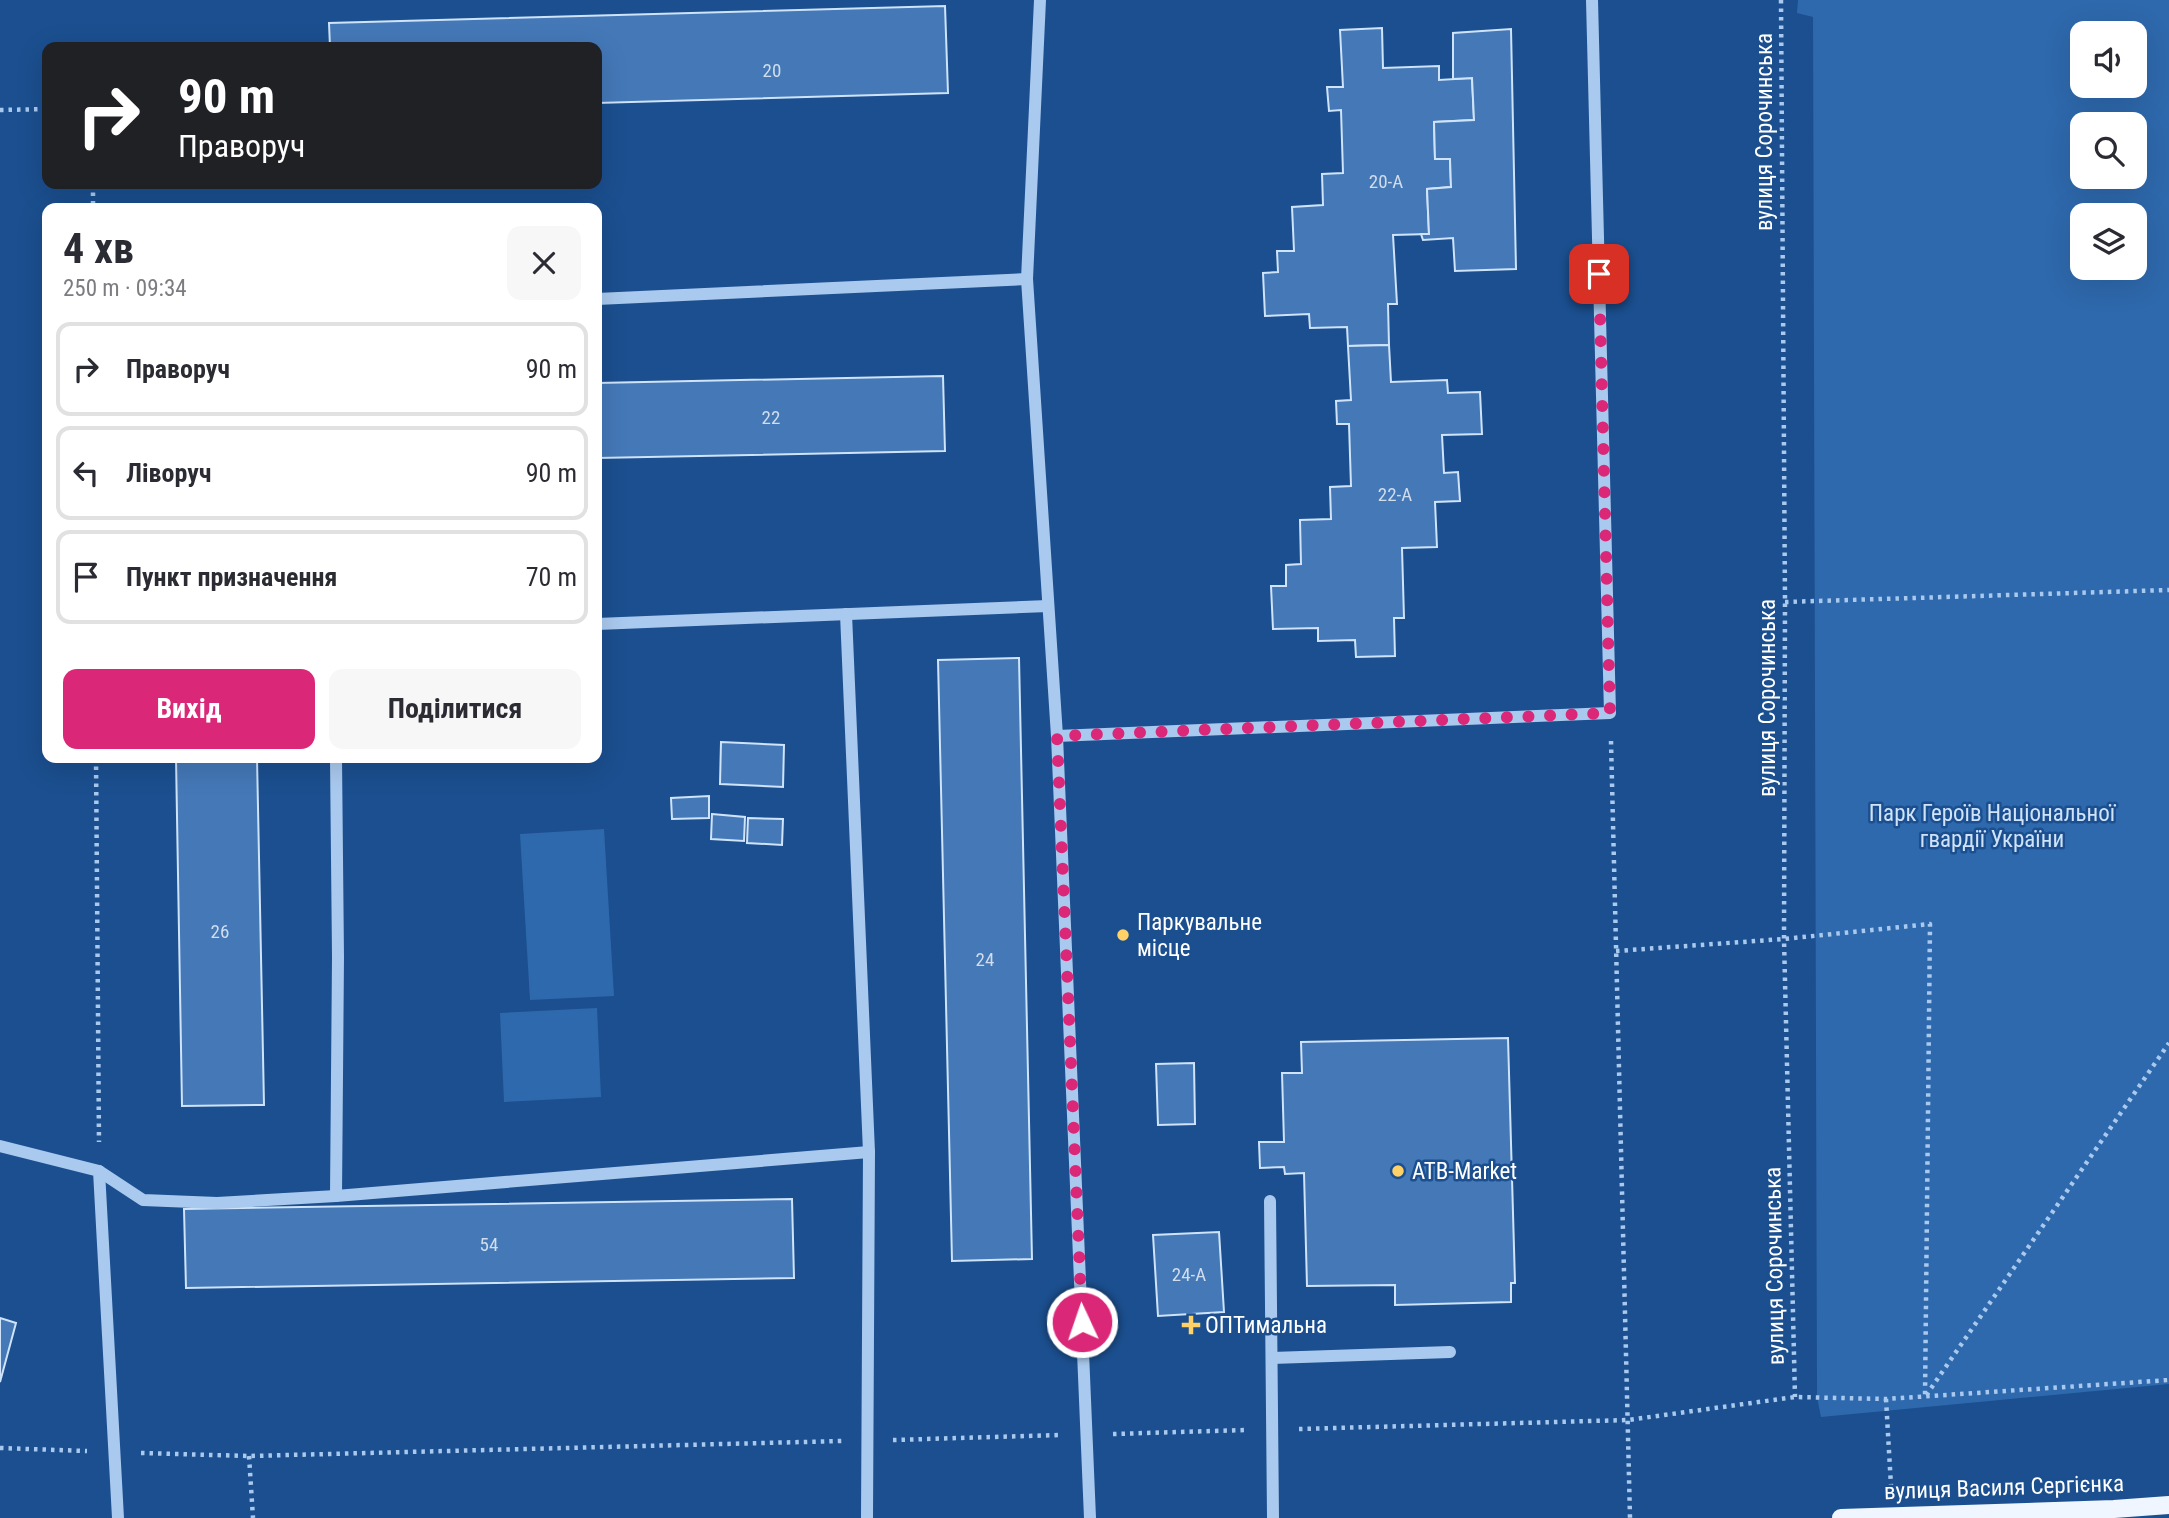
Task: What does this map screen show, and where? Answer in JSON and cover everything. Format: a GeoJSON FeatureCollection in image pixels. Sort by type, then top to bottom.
{"type":"FeatureCollection","features":[{"type":"Feature","properties":{"kind":"main road","name":"вулиця Василя Сергієнка"},"geometry":{"type":"LineString","coordinates":[[1841,1518],[2115,1509],[2169,1504]]}},
{"type":"Feature","properties":{"kind":"lane"},"geometry":{"type":"LineString","coordinates":[[1040,0],[1027,279],[1057,736],[1090,1518]]}},
{"type":"Feature","properties":{"kind":"lane"},"geometry":{"type":"LineString","coordinates":[[1057,736],[1610,713],[1592,0]]}},
{"type":"Feature","properties":{"kind":"lane"},"geometry":{"type":"LineString","coordinates":[[602,299],[1027,279]]}},
{"type":"Feature","properties":{"kind":"lane"},"geometry":{"type":"LineString","coordinates":[[602,625],[1048,606]]}},
{"type":"Feature","properties":{"kind":"lane"},"geometry":{"type":"LineString","coordinates":[[846,614],[869,1152],[867,1518]]}},
{"type":"Feature","properties":{"kind":"lane"},"geometry":{"type":"LineString","coordinates":[[336,763],[337,1196]]}},
{"type":"Feature","properties":{"kind":"lane"},"geometry":{"type":"LineString","coordinates":[[0,1146],[99,1171],[143,1200],[217,1203],[337,1196],[869,1152]]}},
{"type":"Feature","properties":{"kind":"lane"},"geometry":{"type":"LineString","coordinates":[[99,1171],[118,1518]]}},
{"type":"Feature","properties":{"kind":"lane"},"geometry":{"type":"LineString","coordinates":[[1270,1201],[1273,1518]]}},
{"type":"Feature","properties":{"kind":"lane"},"geometry":{"type":"LineString","coordinates":[[1272,1358],[1450,1352]]}},
{"type":"Feature","properties":{"kind":"path","name":"вулиця Сорочинська"},"geometry":{"type":"LineString","coordinates":[[1781,0],[1784,939],[1795,1397]]}},
{"type":"Feature","properties":{"kind":"path"},"geometry":{"type":"LineString","coordinates":[[0,110],[42,109]]}},
{"type":"Feature","properties":{"kind":"path"},"geometry":{"type":"LineString","coordinates":[[1785,602],[2169,590]]}},
{"type":"Feature","properties":{"kind":"path"},"geometry":{"type":"LineString","coordinates":[[1610,713],[1630,1518]]}},
{"type":"Feature","properties":{"kind":"path"},"geometry":{"type":"LineString","coordinates":[[96,763],[99,1171]]}},
{"type":"Feature","properties":{"kind":"path"},"geometry":{"type":"LineString","coordinates":[[1616,951],[1784,939],[1930,924],[1925,1397]]}},
{"type":"Feature","properties":{"kind":"path"},"geometry":{"type":"LineString","coordinates":[[1925,1397],[2169,1043]]}},
{"type":"Feature","properties":{"kind":"path"},"geometry":{"type":"LineString","coordinates":[[253,1518],[249,1456],[1628,1420],[1795,1397],[1886,1399],[2169,1380]]}},
{"type":"Feature","properties":{"kind":"path"},"geometry":{"type":"LineString","coordinates":[[1886,1399],[1891,1517]]}},
{"type":"Feature","properties":{"kind":"green space","name":"Парк Героїв Національної гвардії України"},"geometry":{"type":"Polygon","coordinates":[[[1798,0],[2169,0],[2169,1384],[1821,1417],[1817,1397],[1813,17],[1797,13],[1798,0]]]}},
{"type":"Feature","properties":{"kind":"green space"},"geometry":{"type":"Polygon","coordinates":[[[604,829],[614,996],[530,1000],[520,834],[604,829]]]}},
{"type":"Feature","properties":{"kind":"green space"},"geometry":{"type":"Polygon","coordinates":[[[597,1008],[601,1097],[504,1102],[500,1013],[597,1008]]]}},
{"type":"Feature","properties":{"kind":"building"},"geometry":{"type":"Polygon","coordinates":[[[945,6],[948,93],[602,103],[602,42],[330,42],[329,23],[945,6]]]}},
{"type":"Feature","properties":{"kind":"building"},"geometry":{"type":"Polygon","coordinates":[[[1382,28],[1383,68],[1439,66],[1439,80],[1472,78],[1474,120],[1434,122],[1435,159],[1450,159],[1451,187],[1427,189],[1429,234],[1393,235],[1397,304],[1388,304],[1389,345],[1348,346],[1347,327],[1310,328],[1309,314],[1265,316],[1263,273],[1278,272],[1277,251],[1294,251],[1292,207],[1323,205],[1322,174],[1343,173],[1341,110],[1329,111],[1327,87],[1343,87],[1340,30],[1382,28]]]}},
{"type":"Feature","properties":{"kind":"building"},"geometry":{"type":"Polygon","coordinates":[[[1511,29],[1516,269],[1455,271],[1453,238],[1423,240],[1421,234],[1429,234],[1427,189],[1451,187],[1450,159],[1435,159],[1434,122],[1474,120],[1472,78],[1453,79],[1453,33],[1511,29]]]}},
{"type":"Feature","properties":{"kind":"building"},"geometry":{"type":"Polygon","coordinates":[[[1389,345],[1391,382],[1447,380],[1448,393],[1480,392],[1482,434],[1442,435],[1444,473],[1458,472],[1460,501],[1435,502],[1437,547],[1402,548],[1404,618],[1394,618],[1395,656],[1356,657],[1355,640],[1318,641],[1318,628],[1273,629],[1271,586],[1286,586],[1286,565],[1301,564],[1300,520],[1331,519],[1330,487],[1351,486],[1349,424],[1337,424],[1336,401],[1351,400],[1348,346],[1389,345]]]}},
{"type":"Feature","properties":{"kind":"building"},"geometry":{"type":"Polygon","coordinates":[[[943,376],[945,451],[602,458],[602,383],[943,376]]]}},
{"type":"Feature","properties":{"kind":"building"},"geometry":{"type":"Polygon","coordinates":[[[1019,658],[1032,1259],[952,1261],[938,660],[1019,658]]]}},
{"type":"Feature","properties":{"kind":"building"},"geometry":{"type":"Polygon","coordinates":[[[721,742],[784,745],[783,787],[720,784],[721,742]]]}},
{"type":"Feature","properties":{"kind":"building"},"geometry":{"type":"Polygon","coordinates":[[[176,763],[257,763],[264,1105],[182,1106],[176,763]]]}},
{"type":"Feature","properties":{"kind":"building"},"geometry":{"type":"Polygon","coordinates":[[[709,796],[709,818],[672,819],[671,798],[709,796]]]}},
{"type":"Feature","properties":{"kind":"building"},"geometry":{"type":"Polygon","coordinates":[[[712,814],[745,817],[744,841],[711,839],[712,814]]]}},
{"type":"Feature","properties":{"kind":"building"},"geometry":{"type":"Polygon","coordinates":[[[748,818],[783,819],[782,845],[747,843],[748,818]]]}},
{"type":"Feature","properties":{"kind":"building","name":"ATB-Market"},"geometry":{"type":"Polygon","coordinates":[[[1508,1038],[1515,1283],[1511,1283],[1511,1302],[1395,1305],[1395,1285],[1307,1286],[1304,1173],[1285,1174],[1284,1167],[1260,1168],[1259,1142],[1284,1142],[1282,1073],[1302,1073],[1301,1042],[1508,1038]]]}},
{"type":"Feature","properties":{"kind":"building"},"geometry":{"type":"Polygon","coordinates":[[[1194,1063],[1195,1124],[1158,1125],[1156,1064],[1194,1063]]]}},
{"type":"Feature","properties":{"kind":"building"},"geometry":{"type":"Polygon","coordinates":[[[792,1199],[794,1278],[186,1288],[184,1209],[792,1199]]]}},
{"type":"Feature","properties":{"kind":"building"},"geometry":{"type":"Polygon","coordinates":[[[1219,1232],[1224,1312],[1158,1316],[1153,1235],[1219,1232]]]}},
{"type":"Feature","properties":{"kind":"building"},"geometry":{"type":"Polygon","coordinates":[[[0,1318],[16,1323],[0,1382],[0,1318]]]}},
{"type":"Feature","properties":{"kind":"place","name":"Паркувальне місце"},"geometry":{"type":"Point","coordinates":[1123,935]}},
{"type":"Feature","properties":{"kind":"place","name":"ATB-Market"},"geometry":{"type":"Point","coordinates":[1398,1171]}},
{"type":"Feature","properties":{"kind":"place","name":"ОПТимальна"},"geometry":{"type":"Point","coordinates":[1191,1325]}},
{"type":"Feature","properties":{"kind":"route"},"geometry":{"type":"LineString","coordinates":[[1082,1322],[1057,736],[1610,713],[1599,274]]}}]}
